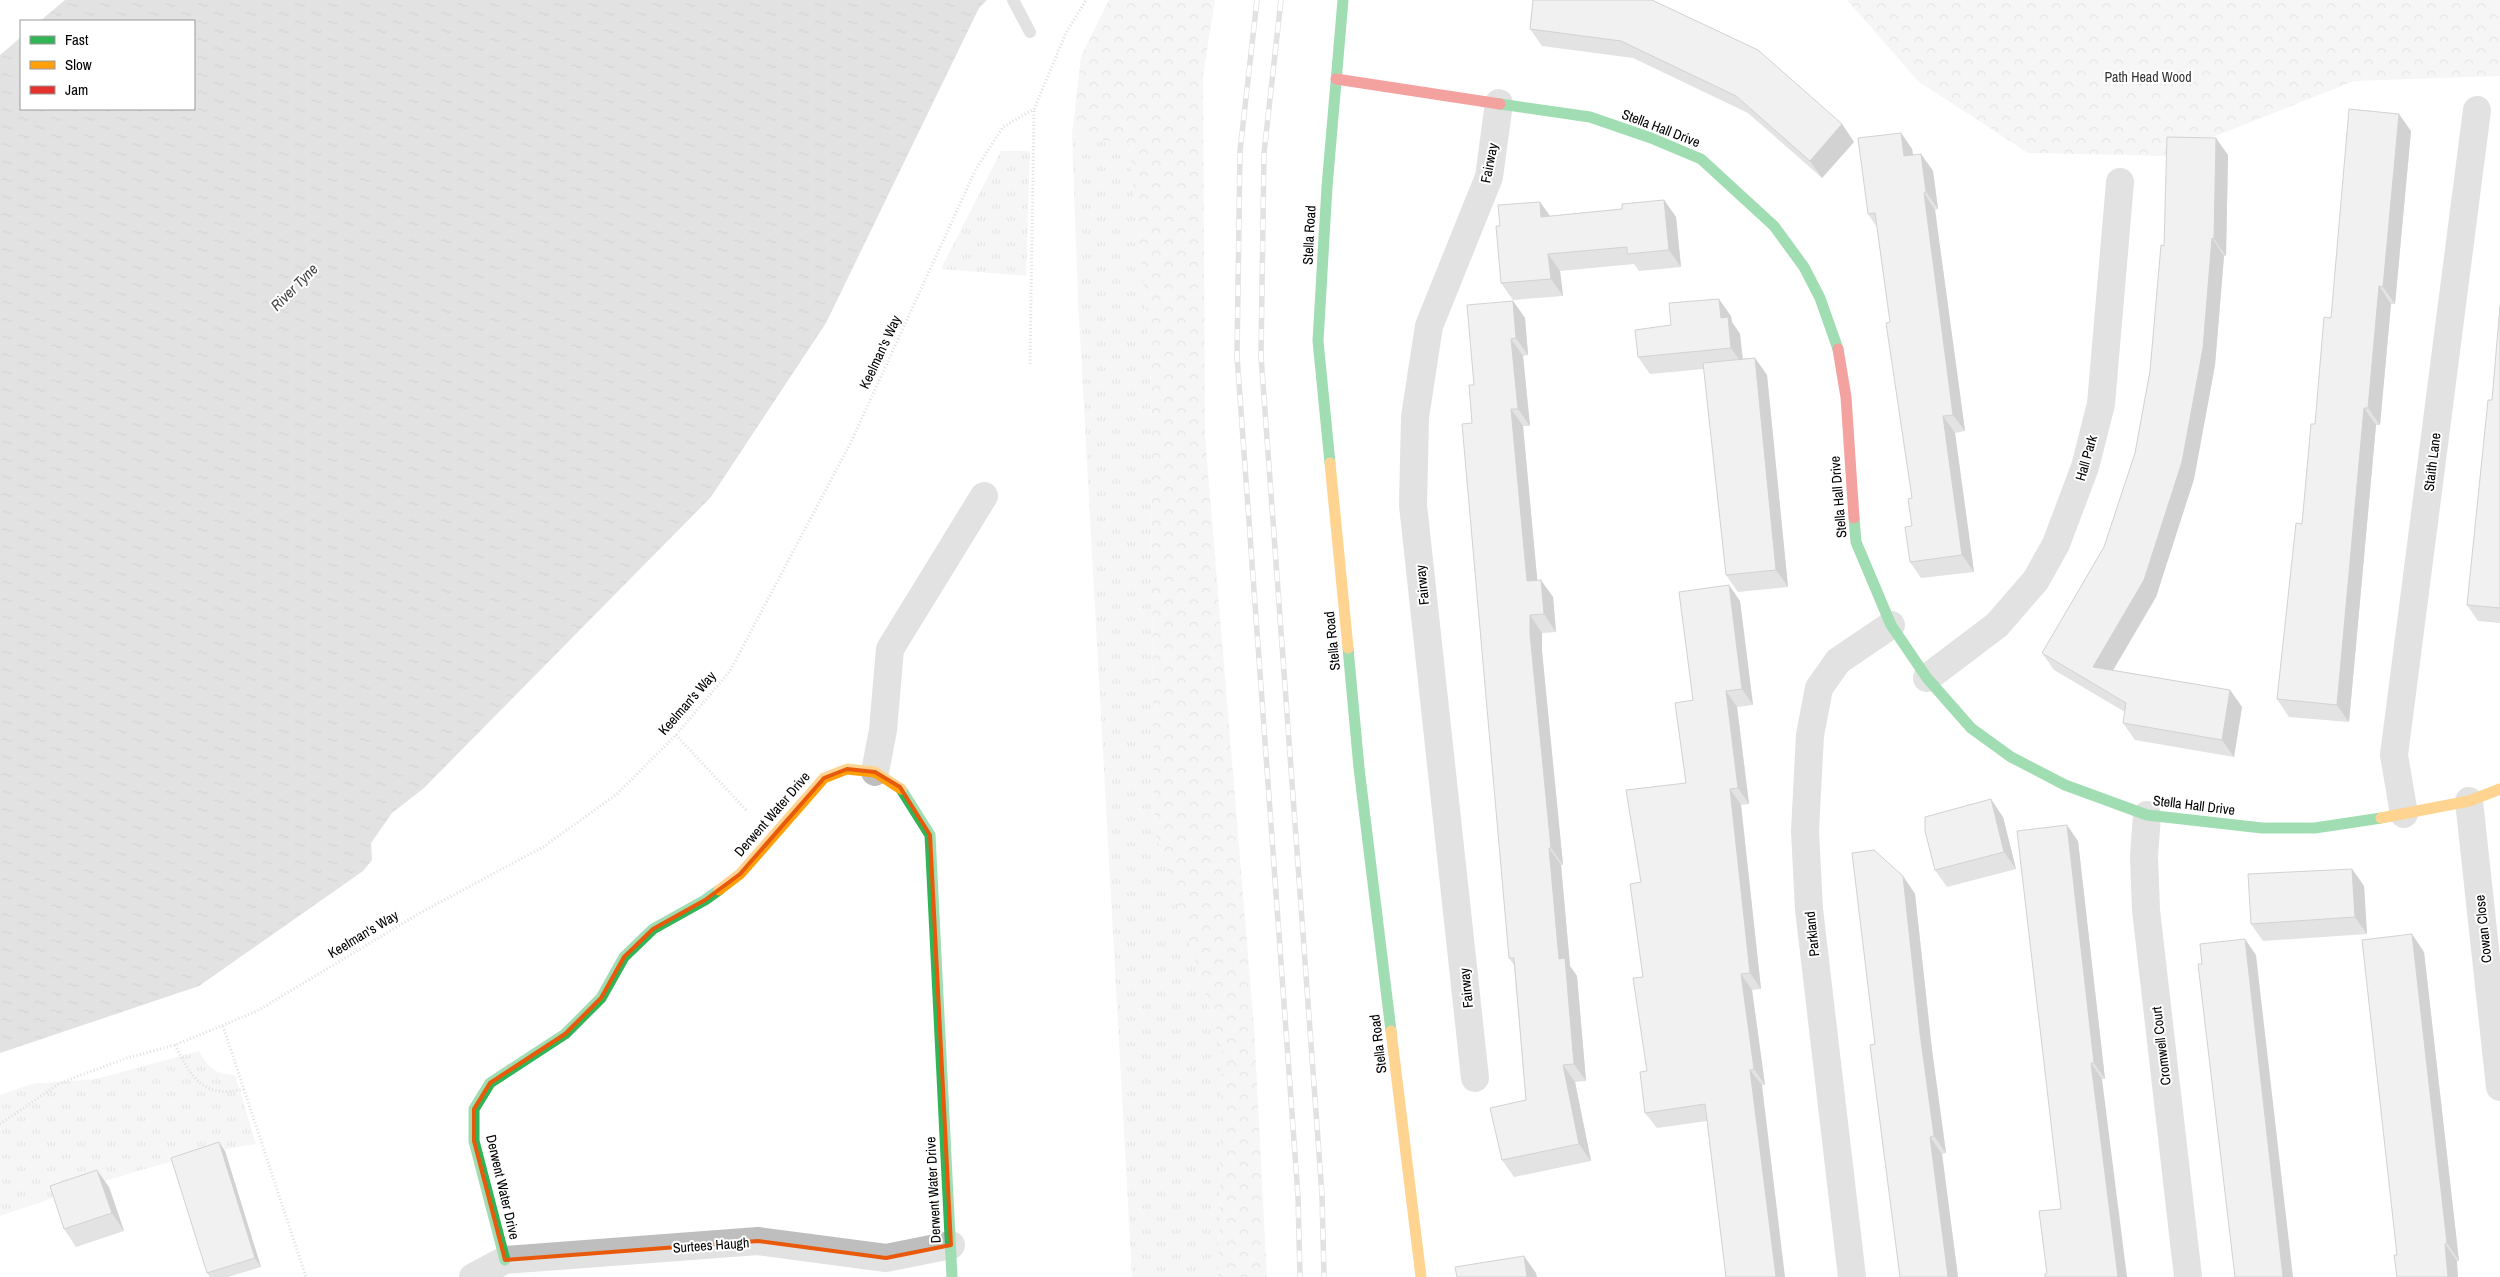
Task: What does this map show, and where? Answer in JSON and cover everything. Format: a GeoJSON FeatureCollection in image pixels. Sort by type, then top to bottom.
{"type":"FeatureCollection","features":[{"type":"Feature","properties":{"kind":"street","name":"Stella Road"},"geometry":{"type":"LineString","coordinates":[[1343,0],[1318,341],[1359,768],[1421,1277]]}},
{"type":"Feature","properties":{"kind":"street","name":"Stella Hall Drive"},"geometry":{"type":"LineString","coordinates":[[1336,79],[1590,117],[1651,138],[1701,159],[1743,196],[1779,233],[1804,267],[1820,298],[1837,340],[1846,397],[1856,542],[1892,625],[1927,678],[1971,728],[2011,757],[2065,786],[2147,815],[2262,828],[2306,828],[2404,814],[2469,801],[2500,789]]}},
{"type":"Feature","properties":{"kind":"street","name":"Fairway"},"geometry":{"type":"LineString","coordinates":[[1475,1078],[1413,505],[1415,417],[1429,326],[1489,177],[1499,103]]}},
{"type":"Feature","properties":{"kind":"street","name":"Staith Lane"},"geometry":{"type":"LineString","coordinates":[[2404,814],[2394,755],[2477,110]]}},
{"type":"Feature","properties":{"kind":"street","name":"Hall Park"},"geometry":{"type":"LineString","coordinates":[[1927,678],[1998,625],[2036,580],[2056,544],[2085,468],[2101,404],[2120,182]]}},
{"type":"Feature","properties":{"kind":"street"},"geometry":{"type":"LineString","coordinates":[[875,772],[883,730],[890,649],[984,496]]}},
{"type":"Feature","properties":{"kind":"street","name":"Parkland"},"geometry":{"type":"LineString","coordinates":[[1852,1277],[1809,909],[1804,831],[1809,744],[1819,688],[1838,661],[1892,625]]}},
{"type":"Feature","properties":{"kind":"street","name":"Derwent Water Drive"},"geometry":{"type":"LineString","coordinates":[[505,1260],[474,1140],[474,1109],[490,1083],[565,1034],[602,998],[624,957],[652,929],[704,900],[740,874],[771,836],[824,778],[847,769],[875,772],[900,787],[930,835],[952,1277]]}},
{"type":"Feature","properties":{"kind":"street","name":"Cowan Close"},"geometry":{"type":"LineString","coordinates":[[2469,801],[2500,1086]]}},
{"type":"Feature","properties":{"kind":"street","name":"Cromwell Court"},"geometry":{"type":"LineString","coordinates":[[2147,815],[2144,856],[2146,910],[2188,1277]]}},
{"type":"Feature","properties":{"kind":"street","name":"Surtees Haugh"},"geometry":{"type":"LineString","coordinates":[[473,1277],[505,1260],[758,1241],[886,1258],[951,1245]]}},
{"type":"Feature","properties":{"kind":"path"},"geometry":{"type":"LineString","coordinates":[[1030,364],[1034,108],[1066,33],[1086,0]]}},
{"type":"Feature","properties":{"kind":"path","name":"Keelman's Way"},"geometry":{"type":"LineString","coordinates":[[0,1124],[60,1083],[127,1058],[175,1044],[257,1011],[420,914],[543,847],[617,794],[676,735],[730,672],[851,442],[976,169],[1003,127],[1034,108]]}},
{"type":"Feature","properties":{"kind":"path"},"geometry":{"type":"LineString","coordinates":[[676,735],[771,836]]}},
{"type":"Feature","properties":{"kind":"path"},"geometry":{"type":"LineString","coordinates":[[223,1026],[306,1277]]}},
{"type":"Feature","properties":{"kind":"path"},"geometry":{"type":"LineString","coordinates":[[175,1044],[188,1071],[208,1089],[228,1093],[244,1089]]}},
{"type":"Feature","properties":{"kind":"highlighted area"},"geometry":{"type":"Polygon","coordinates":[[[847,769],[875,772],[900,787],[930,835],[951,1245],[886,1258],[758,1241],[505,1260],[474,1141],[474,1109],[490,1083],[565,1034],[601,998],[624,957],[653,929],[705,900],[740,874],[824,778],[847,769]]]}},
{"type":"Feature","properties":{"kind":"green space"},"geometry":{"type":"Polygon","coordinates":[[[1109,0],[1215,0],[1203,75],[1205,436],[1254,1027],[1267,1277],[1218,1277],[1222,1048],[1154,829],[1150,348],[1129,145],[1072,136],[1081,56],[1109,0]]]}},
{"type":"Feature","properties":{"kind":"green space","name":"Path Head Wood"},"geometry":{"type":"Polygon","coordinates":[[[1847,0],[2500,0],[2500,76],[2354,81],[2165,156],[2028,153],[1918,81],[1847,0]]]}},
{"type":"Feature","properties":{"kind":"green space"},"geometry":{"type":"Polygon","coordinates":[[[1072,136],[1129,145],[1150,348],[1154,829],[1222,1048],[1218,1277],[1132,1277],[1078,300],[1072,136]]]}},
{"type":"Feature","properties":{"kind":"green space"},"geometry":{"type":"Polygon","coordinates":[[[1001,151],[1030,151],[1026,276],[941,269],[1001,151]]]}},
{"type":"Feature","properties":{"kind":"green space"},"geometry":{"type":"Polygon","coordinates":[[[199,1051],[213,1069],[235,1075],[256,1144],[158,1165],[0,1216],[0,1095],[32,1084],[96,1079],[199,1051]]]}},
{"type":"Feature","properties":{"kind":"water","name":"River Tyne"},"geometry":{"type":"Polygon","coordinates":[[[65,0],[987,0],[979,8],[826,323],[711,497],[424,788],[392,813],[371,843],[372,860],[363,871],[199,986],[0,1053],[0,55],[20,38],[20,110],[195,110],[195,20],[41,20],[65,0]]]}},
{"type":"Feature","properties":{"kind":"building"},"geometry":{"type":"Polygon","coordinates":[[[1533,0],[1652,0],[1758,50],[1842,124],[1810,161],[1736,96],[1621,41],[1530,29],[1533,0]]]}},
{"type":"Feature","properties":{"kind":"building"},"geometry":{"type":"Polygon","coordinates":[[[2349,109],[2399,114],[2383,287],[2379,286],[2368,408],[2364,408],[2337,705],[2277,699],[2296,523],[2302,524],[2311,424],[2315,424],[2324,317],[2331,318],[2349,109]]]}},
{"type":"Feature","properties":{"kind":"building"},"geometry":{"type":"Polygon","coordinates":[[[1901,133],[1904,156],[1921,154],[1926,192],[1924,193],[1953,415],[1943,416],[1962,555],[1910,562],[1905,527],[1912,526],[1908,499],[1912,498],[1886,323],[1890,322],[1875,213],[1868,214],[1858,138],[1901,133]]]}},
{"type":"Feature","properties":{"kind":"building"},"geometry":{"type":"Polygon","coordinates":[[[2167,137],[2216,138],[2214,239],[2212,238],[2203,348],[2182,462],[2144,580],[2093,667],[2230,690],[2222,740],[2123,723],[2126,703],[2042,653],[2104,547],[2135,453],[2150,371],[2161,245],[2164,246],[2167,137]]]}},
{"type":"Feature","properties":{"kind":"building"},"geometry":{"type":"Polygon","coordinates":[[[1664,200],[1669,250],[1627,254],[1627,247],[1548,254],[1551,279],[1501,283],[1496,226],[1500,226],[1498,205],[1540,202],[1541,217],[1622,209],[1622,204],[1664,200]]]}},
{"type":"Feature","properties":{"kind":"building"},"geometry":{"type":"Polygon","coordinates":[[[1719,299],[1721,318],[1728,317],[1731,348],[1638,357],[1635,330],[1671,325],[1669,303],[1719,299]]]}},
{"type":"Feature","properties":{"kind":"building"},"geometry":{"type":"Polygon","coordinates":[[[1513,301],[1516,338],[1511,339],[1518,409],[1511,409],[1527,581],[1541,580],[1544,614],[1530,615],[1530,634],[1551,848],[1549,848],[1559,959],[1565,958],[1574,1064],[1563,1065],[1579,1144],[1502,1160],[1490,1108],[1526,1100],[1514,958],[1509,958],[1462,424],[1472,423],[1469,385],[1474,385],[1467,305],[1513,301]]]}},
{"type":"Feature","properties":{"kind":"building"},"geometry":{"type":"Polygon","coordinates":[[[2500,306],[2500,608],[2467,605],[2488,400],[2492,400],[2500,306]]]}},
{"type":"Feature","properties":{"kind":"building"},"geometry":{"type":"Polygon","coordinates":[[[1755,358],[1776,570],[1726,575],[1703,363],[1755,358]]]}},
{"type":"Feature","properties":{"kind":"building"},"geometry":{"type":"Polygon","coordinates":[[[1729,585],[1742,689],[1726,691],[1738,788],[1730,789],[1750,973],[1741,974],[1754,1069],[1750,1070],[1776,1277],[1726,1277],[1705,1104],[1645,1113],[1640,1072],[1647,1071],[1633,978],[1643,977],[1630,884],[1641,882],[1626,790],[1686,783],[1675,703],[1693,700],[1679,592],[1729,585]]]}},
{"type":"Feature","properties":{"kind":"building"},"geometry":{"type":"Polygon","coordinates":[[[1991,799],[2004,852],[1935,870],[1925,831],[1925,817],[1991,799]]]}},
{"type":"Feature","properties":{"kind":"building"},"geometry":{"type":"Polygon","coordinates":[[[2067,825],[2094,1063],[2091,1063],[2118,1277],[2045,1277],[2047,1273],[2039,1211],[2061,1209],[2017,831],[2067,825]]]}},
{"type":"Feature","properties":{"kind":"building"},"geometry":{"type":"Polygon","coordinates":[[[1874,850],[1903,876],[1920,1033],[1934,1136],[1930,1137],[1948,1277],[1900,1277],[1870,1045],[1875,1044],[1852,853],[1874,850]]]}},
{"type":"Feature","properties":{"kind":"building"},"geometry":{"type":"Polygon","coordinates":[[[2352,869],[2355,917],[2251,924],[2248,874],[2352,869]]]}},
{"type":"Feature","properties":{"kind":"building"},"geometry":{"type":"Polygon","coordinates":[[[2412,934],[2447,1243],[2445,1244],[2448,1277],[2397,1277],[2394,1255],[2397,1255],[2362,940],[2412,934]]]}},
{"type":"Feature","properties":{"kind":"building"},"geometry":{"type":"Polygon","coordinates":[[[2245,939],[2283,1277],[2235,1277],[2198,964],[2202,964],[2200,944],[2245,939]]]}},
{"type":"Feature","properties":{"kind":"building"},"geometry":{"type":"Polygon","coordinates":[[[219,1142],[255,1258],[207,1273],[171,1158],[219,1142]]]}},
{"type":"Feature","properties":{"kind":"building"},"geometry":{"type":"Polygon","coordinates":[[[97,1170],[112,1213],[64,1229],[50,1186],[97,1170]]]}},
{"type":"Feature","properties":{"kind":"building"},"geometry":{"type":"Polygon","coordinates":[[[1524,1256],[1527,1277],[1457,1277],[1455,1267],[1524,1256]]]}},
{"type":"Feature","properties":{"kind":"waterway"},"geometry":{"type":"LineString","coordinates":[[1013,0],[1030,32]]}},
{"type":"Feature","properties":{"kind":"railway"},"geometry":{"type":"LineString","coordinates":[[1257,0],[1240,151],[1237,356],[1298,1196],[1300,1277]]}},
{"type":"Feature","properties":{"kind":"railway"},"geometry":{"type":"LineString","coordinates":[[1281,0],[1264,153],[1261,356],[1322,1195],[1324,1277]]}},
{"type":"Feature","properties":{"kind":"traffic: fast"},"geometry":{"type":"LineString","coordinates":[[1330,463],[1318,341],[1327,187],[1343,0]]}},
{"type":"Feature","properties":{"kind":"traffic: fast"},"geometry":{"type":"LineString","coordinates":[[1500,104],[1590,117],[1651,138],[1701,159],[1774,226],[1804,267],[1820,298],[1838,349]]}},
{"type":"Feature","properties":{"kind":"traffic: fast"},"geometry":{"type":"LineString","coordinates":[[1854,518],[1856,542],[1891,625],[1927,678],[1971,728],[2011,757],[2065,785],[2147,815],[2262,828],[2315,828],[2381,818]]}},
{"type":"Feature","properties":{"kind":"traffic: fast"},"geometry":{"type":"LineString","coordinates":[[1348,648],[1359,768],[1391,1031]]}},
{"type":"Feature","properties":{"kind":"traffic: fast"},"geometry":{"type":"LineString","coordinates":[[901,789],[930,835],[952,1277]]}},
{"type":"Feature","properties":{"kind":"traffic: fast"},"geometry":{"type":"LineString","coordinates":[[505,1260],[474,1141],[474,1109],[490,1083],[565,1034],[601,998],[624,957],[653,929],[719,890]]}},
{"type":"Feature","properties":{"kind":"traffic: slow"},"geometry":{"type":"LineString","coordinates":[[1330,463],[1348,648]]}},
{"type":"Feature","properties":{"kind":"traffic: slow"},"geometry":{"type":"LineString","coordinates":[[719,890],[740,874],[824,778],[847,769],[875,772],[901,789]]}},
{"type":"Feature","properties":{"kind":"traffic: slow"},"geometry":{"type":"LineString","coordinates":[[2381,818],[2469,801],[2500,789]]}},
{"type":"Feature","properties":{"kind":"traffic: slow"},"geometry":{"type":"LineString","coordinates":[[1391,1031],[1421,1277]]}},
{"type":"Feature","properties":{"kind":"traffic: jam"},"geometry":{"type":"LineString","coordinates":[[1336,79],[1500,104]]}},
{"type":"Feature","properties":{"kind":"traffic: jam"},"geometry":{"type":"LineString","coordinates":[[1838,349],[1846,397],[1854,518]]}}]}
